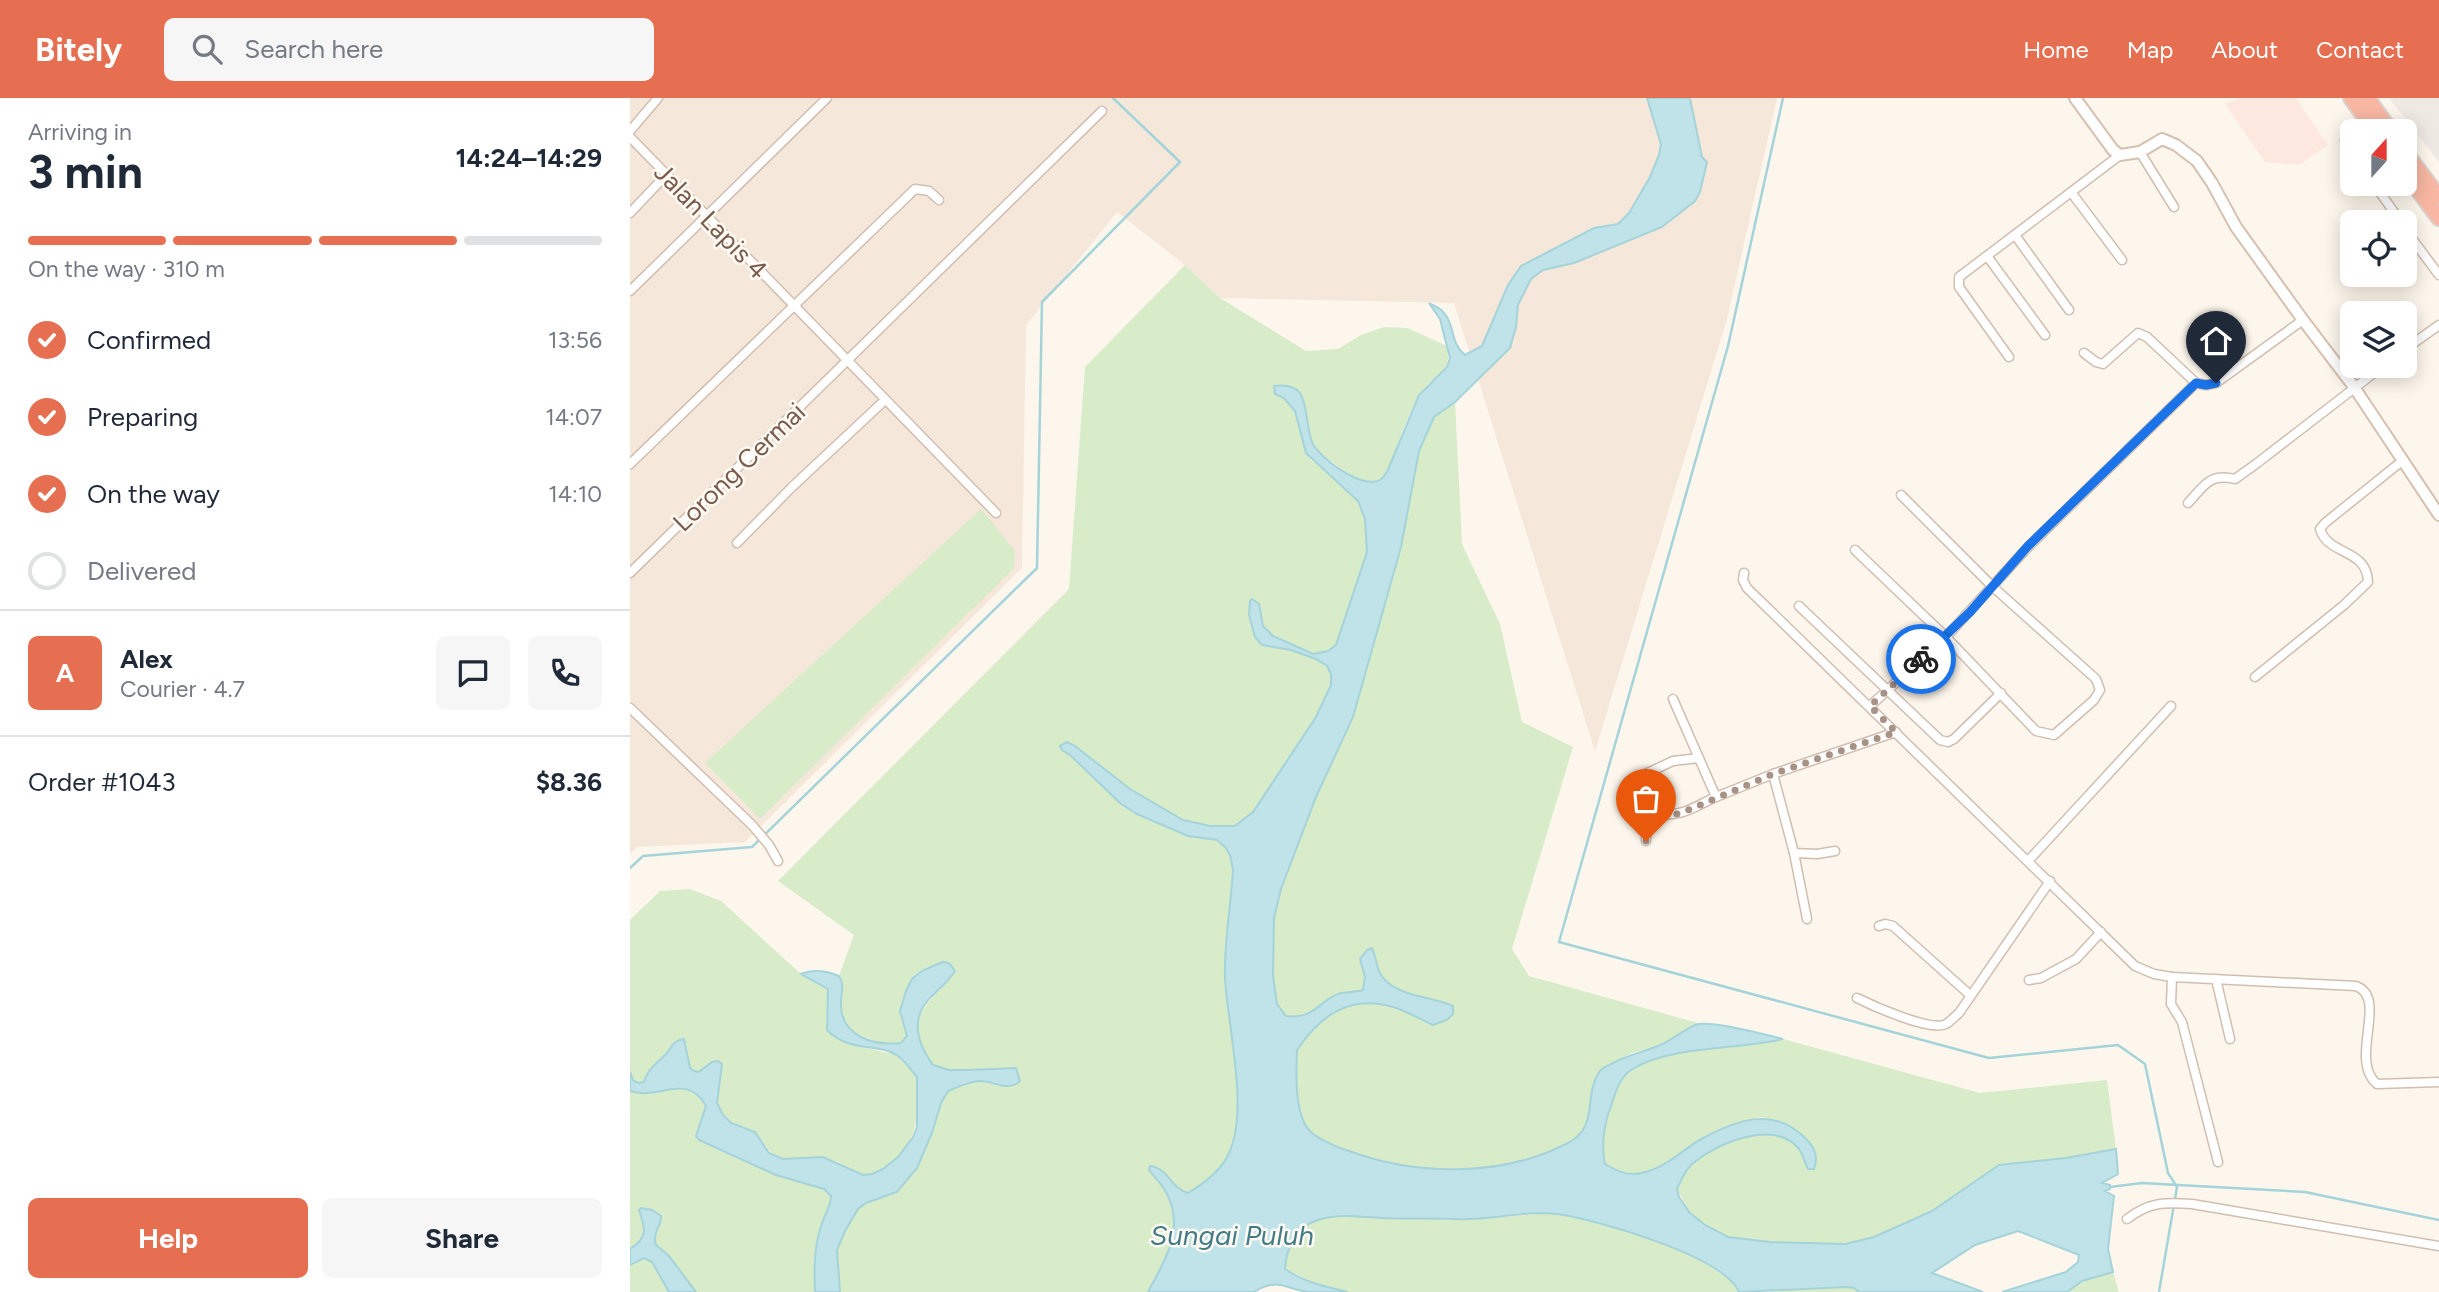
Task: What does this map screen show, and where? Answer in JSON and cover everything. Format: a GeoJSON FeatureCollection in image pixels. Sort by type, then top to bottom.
{"type":"FeatureCollection","features":[{"type":"Feature","properties":{"kind":"highway"},"geometry":{"type":"LineString","coordinates":[[2351,98],[2366,119]]}},
{"type":"Feature","properties":{"kind":"highway"},"geometry":{"type":"LineString","coordinates":[[2367,98],[2382,119]]}},
{"type":"Feature","properties":{"kind":"highway"},"geometry":{"type":"LineString","coordinates":[[2417,167],[2439,197]]}},
{"type":"Feature","properties":{"kind":"highway"},"geometry":{"type":"LineString","coordinates":[[2417,188],[2439,218]]}},
{"type":"Feature","properties":{"kind":"street"},"geometry":{"type":"LineString","coordinates":[[630,131],[658,98]]}},
{"type":"Feature","properties":{"kind":"street"},"geometry":{"type":"LineString","coordinates":[[630,291],[827,98]]}},
{"type":"Feature","properties":{"kind":"street"},"geometry":{"type":"LineString","coordinates":[[2075,98],[2113,150],[2120,155]]}},
{"type":"Feature","properties":{"kind":"street","name":"Lorong Cermai"},"geometry":{"type":"LineString","coordinates":[[630,573],[1102,111]]}},
{"type":"Feature","properties":{"kind":"street","name":"Jalan Lapis 4"},"geometry":{"type":"LineString","coordinates":[[630,137],[996,513]]}},
{"type":"Feature","properties":{"kind":"street"},"geometry":{"type":"LineString","coordinates":[[2010,358],[1959,287],[1959,277],[2120,155],[2140,152],[2162,139],[2168,140],[2197,161],[2236,227],[2354,387],[2439,514]]}},
{"type":"Feature","properties":{"kind":"street"},"geometry":{"type":"LineString","coordinates":[[2140,152],[2174,207]]}},
{"type":"Feature","properties":{"kind":"street"},"geometry":{"type":"LineString","coordinates":[[630,213],[666,175]]}},
{"type":"Feature","properties":{"kind":"street"},"geometry":{"type":"LineString","coordinates":[[630,464],[915,189],[929,191],[939,200]]}},
{"type":"Feature","properties":{"kind":"street"},"geometry":{"type":"LineString","coordinates":[[2071,192],[2122,260]]}},
{"type":"Feature","properties":{"kind":"street"},"geometry":{"type":"LineString","coordinates":[[2015,235],[2068,310]]}},
{"type":"Feature","properties":{"kind":"street"},"geometry":{"type":"LineString","coordinates":[[2417,245],[2439,275]]}},
{"type":"Feature","properties":{"kind":"street"},"geometry":{"type":"LineString","coordinates":[[1987,256],[2045,335]]}},
{"type":"Feature","properties":{"kind":"street"},"geometry":{"type":"LineString","coordinates":[[2084,353],[2103,364],[2138,333],[2147,337],[2196,383],[2206,385],[2216,383],[2303,320]]}},
{"type":"Feature","properties":{"kind":"street"},"geometry":{"type":"LineString","coordinates":[[2417,341],[2439,325]]}},
{"type":"Feature","properties":{"kind":"street"},"geometry":{"type":"LineString","coordinates":[[2188,503],[2210,479],[2222,476],[2235,479],[2246,472],[2366,378]]}},
{"type":"Feature","properties":{"kind":"street"},"geometry":{"type":"LineString","coordinates":[[1870,706],[1946,637],[2028,546],[2196,383]]}},
{"type":"Feature","properties":{"kind":"street"},"geometry":{"type":"LineString","coordinates":[[737,543],[885,400]]}},
{"type":"Feature","properties":{"kind":"street"},"geometry":{"type":"LineString","coordinates":[[2255,677],[2334,614],[2368,582],[2365,567],[2353,556],[2329,543],[2320,529],[2402,461]]}},
{"type":"Feature","properties":{"kind":"street"},"geometry":{"type":"LineString","coordinates":[[1855,550],[1946,637],[2036,732],[2054,736],[2094,700],[2100,691],[2096,678],[1993,587],[1901,495]]}},
{"type":"Feature","properties":{"kind":"street"},"geometry":{"type":"LineString","coordinates":[[1744,573],[1743,580],[1747,588],[2135,966],[2154,974],[2172,977],[2356,986],[2366,992],[2370,1001],[2365,1062],[2370,1078],[2377,1084],[2439,1082]]}},
{"type":"Feature","properties":{"kind":"street"},"geometry":{"type":"LineString","coordinates":[[1799,606],[1940,740],[1948,743],[1954,739],[2001,693]]}},
{"type":"Feature","properties":{"kind":"street"},"geometry":{"type":"LineString","coordinates":[[1672,699],[1716,797]]}},
{"type":"Feature","properties":{"kind":"street"},"geometry":{"type":"LineString","coordinates":[[2029,860],[2171,706]]}},
{"type":"Feature","properties":{"kind":"street"},"geometry":{"type":"LineString","coordinates":[[630,708],[752,825],[778,861]]}},
{"type":"Feature","properties":{"kind":"street"},"geometry":{"type":"LineString","coordinates":[[1646,841],[1650,820],[1660,814],[1679,814],[1773,774],[1896,732]]}},
{"type":"Feature","properties":{"kind":"street"},"geometry":{"type":"LineString","coordinates":[[1628,782],[1673,761],[1699,758]]}},
{"type":"Feature","properties":{"kind":"street"},"geometry":{"type":"LineString","coordinates":[[1773,774],[1794,853],[1807,919]]}},
{"type":"Feature","properties":{"kind":"street"},"geometry":{"type":"LineString","coordinates":[[1794,853],[1817,854],[1835,850]]}},
{"type":"Feature","properties":{"kind":"street"},"geometry":{"type":"LineString","coordinates":[[1857,998],[1890,1013],[1936,1025],[1946,1024],[1958,1013],[2007,946],[2050,881]]}},
{"type":"Feature","properties":{"kind":"street"},"geometry":{"type":"LineString","coordinates":[[1880,926],[1892,926],[1970,995]]}},
{"type":"Feature","properties":{"kind":"street"},"geometry":{"type":"LineString","coordinates":[[2029,980],[2041,978],[2076,959],[2101,932]]}},
{"type":"Feature","properties":{"kind":"street"},"geometry":{"type":"LineString","coordinates":[[2172,977],[2171,1004],[2182,1022],[2218,1161]]}},
{"type":"Feature","properties":{"kind":"street"},"geometry":{"type":"LineString","coordinates":[[2216,979],[2230,1039]]}},
{"type":"Feature","properties":{"kind":"street"},"geometry":{"type":"LineString","coordinates":[[2127,1219],[2140,1209],[2164,1202],[2192,1204],[2439,1246]]}},
{"type":"Feature","properties":{"kind":"shaded area"},"geometry":{"type":"Polygon","coordinates":[[[630,98],[1777,98],[1727,319],[1595,751],[1454,303],[1220,298],[1185,265],[1117,212],[1026,325],[1022,568],[745,842],[637,847],[630,854],[630,98]]]}},
{"type":"Feature","properties":{"kind":"shaded area"},"geometry":{"type":"Polygon","coordinates":[[[2240,98],[2296,98],[2328,145],[2299,165],[2265,162],[2225,104],[2240,98]]]}},
{"type":"Feature","properties":{"kind":"shaded area"},"geometry":{"type":"Polygon","coordinates":[[[2389,98],[2439,98],[2439,162],[2417,134],[2417,119],[2405,119],[2389,98]]]}},
{"type":"Feature","properties":{"kind":"green space"},"geometry":{"type":"Polygon","coordinates":[[[1185,265],[1220,298],[1306,351],[1338,349],[1361,335],[1384,327],[1407,328],[1447,346],[1448,355],[1444,368],[1424,388],[1414,404],[1387,472],[1380,480],[1370,482],[1355,478],[1322,455],[1312,443],[1306,414],[1291,387],[1278,385],[1295,411],[1302,441],[1311,460],[1331,474],[1358,501],[1365,519],[1367,552],[1336,645],[1328,651],[1313,654],[1273,635],[1263,626],[1261,613],[1249,615],[1255,637],[1262,644],[1316,659],[1327,666],[1331,674],[1331,685],[1316,717],[1253,812],[1235,826],[1210,826],[1183,820],[1130,789],[1075,746],[1067,742],[1062,750],[1100,783],[1188,836],[1217,840],[1230,855],[1233,870],[1225,977],[1236,1070],[1237,1118],[1234,1139],[1219,1168],[1205,1182],[1188,1193],[1179,1189],[1159,1168],[1149,1170],[1166,1192],[1172,1206],[1174,1231],[1161,1268],[1148,1292],[840,1292],[837,1250],[845,1231],[858,1209],[866,1203],[897,1192],[917,1168],[948,1091],[980,1081],[999,1086],[1016,1085],[1020,1081],[1019,1073],[988,1069],[949,1070],[933,1065],[924,1051],[918,1028],[924,1009],[950,979],[942,962],[922,971],[901,1017],[907,1036],[904,1042],[880,1043],[853,1032],[845,1025],[842,1017],[843,993],[839,976],[854,935],[778,881],[1069,589],[1085,367],[1185,265]]]}},
{"type":"Feature","properties":{"kind":"green space"},"geometry":{"type":"Polygon","coordinates":[[[1455,402],[1462,544],[1500,624],[1522,722],[1573,747],[1512,949],[1529,976],[1698,1023],[1661,1045],[1630,1054],[1614,1066],[1595,1086],[1584,1130],[1567,1144],[1515,1163],[1459,1169],[1402,1165],[1329,1143],[1305,1125],[1297,1094],[1297,1050],[1322,1021],[1336,1012],[1366,1003],[1400,1010],[1419,1019],[1447,1003],[1414,995],[1389,983],[1380,972],[1372,948],[1362,967],[1365,977],[1364,990],[1334,997],[1304,1015],[1286,1016],[1277,1004],[1273,976],[1274,918],[1281,889],[1316,797],[1353,717],[1401,547],[1419,451],[1434,417],[1455,402]]]}},
{"type":"Feature","properties":{"kind":"green space"},"geometry":{"type":"Polygon","coordinates":[[[981,509],[1015,551],[1014,568],[760,819],[705,763],[981,509]]]}},
{"type":"Feature","properties":{"kind":"green space"},"geometry":{"type":"Polygon","coordinates":[[[690,889],[721,901],[801,974],[828,989],[826,1022],[832,1035],[848,1044],[897,1055],[917,1077],[917,1114],[912,1135],[900,1155],[884,1168],[865,1175],[836,1161],[778,1157],[752,1131],[724,1117],[718,1101],[722,1064],[718,1061],[712,1062],[699,1072],[694,1071],[690,1068],[686,1045],[672,1044],[649,1071],[644,1082],[633,1080],[630,1072],[630,920],[660,891],[690,889]]]}},
{"type":"Feature","properties":{"kind":"green space"},"geometry":{"type":"Polygon","coordinates":[[[1783,1039],[1980,1093],[2107,1080],[2116,1149],[2066,1158],[1999,1165],[1932,1211],[1874,1237],[1845,1244],[1770,1242],[1728,1237],[1705,1225],[1690,1213],[1677,1189],[1690,1165],[1714,1149],[1744,1138],[1774,1135],[1788,1140],[1799,1149],[1805,1164],[1817,1156],[1761,1117],[1711,1135],[1669,1161],[1645,1172],[1619,1171],[1605,1164],[1604,1135],[1609,1113],[1618,1086],[1632,1070],[1665,1056],[1783,1039]]]}},
{"type":"Feature","properties":{"kind":"green space"},"geometry":{"type":"Polygon","coordinates":[[[681,1087],[696,1094],[706,1106],[701,1125],[708,1145],[776,1175],[824,1189],[831,1196],[819,1235],[815,1292],[696,1292],[669,1256],[656,1245],[655,1233],[661,1216],[647,1208],[639,1213],[644,1227],[641,1242],[630,1249],[630,1091],[654,1093],[681,1087]]]}},
{"type":"Feature","properties":{"kind":"green space"},"geometry":{"type":"Polygon","coordinates":[[[1555,1213],[1615,1226],[1664,1244],[1719,1272],[1732,1282],[1739,1292],[1348,1292],[1324,1287],[1285,1269],[1286,1254],[1299,1230],[1317,1220],[1347,1215],[1462,1220],[1555,1213]]]}},
{"type":"Feature","properties":{"kind":"green space"},"geometry":{"type":"Polygon","coordinates":[[[644,1258],[652,1262],[669,1292],[630,1292],[630,1265],[644,1258]]]}},
{"type":"Feature","properties":{"kind":"green space"},"geometry":{"type":"Polygon","coordinates":[[[2113,1272],[2119,1292],[2067,1292],[2082,1281],[2113,1272]]]}},
{"type":"Feature","properties":{"kind":"green space"},"geometry":{"type":"Polygon","coordinates":[[[1846,1287],[1859,1292],[1768,1292],[1779,1289],[1846,1287]]]}},
{"type":"Feature","properties":{"kind":"water","name":"Sungai Puluh"},"geometry":{"type":"Polygon","coordinates":[[[1647,98],[1690,98],[1702,157],[1707,162],[1700,192],[1695,201],[1662,227],[1574,263],[1543,270],[1531,279],[1518,305],[1510,348],[1455,402],[1434,417],[1419,451],[1401,547],[1353,717],[1316,797],[1281,889],[1274,918],[1273,976],[1277,1004],[1286,1016],[1304,1015],[1341,993],[1363,990],[1365,977],[1360,959],[1372,948],[1379,972],[1387,982],[1404,992],[1453,1006],[1453,1014],[1447,1020],[1433,1025],[1393,1007],[1363,1003],[1349,1006],[1326,1018],[1297,1050],[1297,1094],[1305,1125],[1319,1138],[1339,1148],[1402,1165],[1459,1169],[1514,1163],[1541,1155],[1577,1137],[1584,1129],[1595,1081],[1604,1067],[1663,1044],[1695,1025],[1712,1024],[1738,1028],[1783,1039],[1665,1056],[1631,1070],[1623,1077],[1607,1120],[1603,1142],[1605,1164],[1632,1174],[1650,1171],[1703,1138],[1729,1126],[1754,1119],[1779,1122],[1791,1127],[1810,1143],[1816,1155],[1814,1169],[1808,1169],[1799,1149],[1788,1140],[1775,1135],[1744,1137],[1714,1149],[1691,1165],[1677,1189],[1679,1197],[1690,1213],[1705,1225],[1728,1237],[1770,1242],[1845,1244],[1874,1237],[1932,1211],[1999,1165],[2066,1158],[2116,1149],[2118,1174],[2102,1183],[2110,1185],[2110,1189],[2105,1191],[2114,1196],[2108,1249],[2113,1272],[2082,1281],[2067,1292],[2002,1292],[2066,1272],[2078,1262],[2079,1255],[2018,1231],[1975,1245],[1932,1273],[1983,1292],[1859,1292],[1846,1287],[1739,1292],[1710,1265],[1685,1253],[1627,1231],[1575,1217],[1545,1213],[1468,1219],[1342,1216],[1318,1220],[1304,1227],[1290,1246],[1285,1269],[1307,1281],[1348,1292],[1308,1292],[1281,1285],[1269,1285],[1254,1292],[1148,1292],[1161,1268],[1174,1231],[1172,1206],[1166,1192],[1149,1170],[1150,1166],[1162,1170],[1182,1191],[1188,1193],[1220,1168],[1234,1139],[1237,1118],[1236,1069],[1225,977],[1233,870],[1230,855],[1217,840],[1188,836],[1137,814],[1120,803],[1060,746],[1067,742],[1075,746],[1130,789],[1183,820],[1210,826],[1235,826],[1253,812],[1316,717],[1331,685],[1331,674],[1327,666],[1316,659],[1291,650],[1262,645],[1255,637],[1249,615],[1250,601],[1252,599],[1259,604],[1263,626],[1273,636],[1313,654],[1328,651],[1336,645],[1367,552],[1365,519],[1358,501],[1306,453],[1295,411],[1284,398],[1275,394],[1274,386],[1298,390],[1304,404],[1312,442],[1331,463],[1363,480],[1372,482],[1381,479],[1387,472],[1419,395],[1447,367],[1450,358],[1440,319],[1429,303],[1441,310],[1447,318],[1457,345],[1465,355],[1482,346],[1508,285],[1521,266],[1594,228],[1618,224],[1629,213],[1650,177],[1659,155],[1661,144],[1647,98]]]}},
{"type":"Feature","properties":{"kind":"water"},"geometry":{"type":"Polygon","coordinates":[[[942,962],[949,963],[955,971],[925,1004],[919,1019],[919,1035],[928,1058],[933,1065],[949,1070],[1016,1068],[1020,1081],[1007,1086],[977,1081],[948,1091],[917,1168],[897,1192],[866,1203],[858,1209],[845,1231],[837,1250],[840,1292],[815,1292],[817,1242],[831,1196],[824,1189],[776,1175],[699,1140],[696,1136],[706,1106],[698,1096],[690,1090],[681,1089],[651,1093],[630,1091],[630,1072],[633,1080],[644,1082],[650,1070],[673,1044],[684,1039],[690,1068],[694,1071],[699,1072],[712,1062],[718,1061],[722,1064],[717,1103],[723,1115],[731,1123],[755,1132],[769,1153],[783,1159],[823,1157],[863,1175],[872,1174],[898,1157],[913,1137],[917,1127],[917,1077],[898,1056],[882,1049],[846,1042],[827,1030],[828,989],[801,974],[820,971],[839,976],[842,986],[842,1014],[852,1031],[880,1043],[901,1043],[907,1036],[900,1011],[912,979],[942,962]]]}},
{"type":"Feature","properties":{"kind":"water"},"geometry":{"type":"Polygon","coordinates":[[[639,1210],[652,1210],[661,1216],[655,1236],[656,1245],[669,1256],[696,1292],[669,1292],[652,1262],[644,1258],[630,1265],[630,1249],[644,1232],[639,1210]]]}},
{"type":"Feature","properties":{"kind":"waterway"},"geometry":{"type":"LineString","coordinates":[[630,868],[643,856],[752,847],[1037,568],[1042,302],[1180,162],[1113,98]]}},
{"type":"Feature","properties":{"kind":"waterway"},"geometry":{"type":"LineString","coordinates":[[1783,98],[1728,346],[1559,942],[1989,1058],[2118,1045],[2145,1064],[2168,1173],[2177,1187],[2159,1292]]}},
{"type":"Feature","properties":{"kind":"waterway"},"geometry":{"type":"LineString","coordinates":[[2110,1187],[2142,1183],[2305,1192],[2439,1220]]}},
{"type":"Feature","properties":{"kind":"way so far"},"geometry":{"type":"LineString","coordinates":[[1646,841],[1650,820],[1660,814],[1679,814],[1773,774],[1896,732],[1870,706],[1921,659]]}},
{"type":"Feature","properties":{"kind":"route"},"geometry":{"type":"LineString","coordinates":[[1921,659],[1970,612],[2028,546],[2196,383],[2216,383]]}}]}
